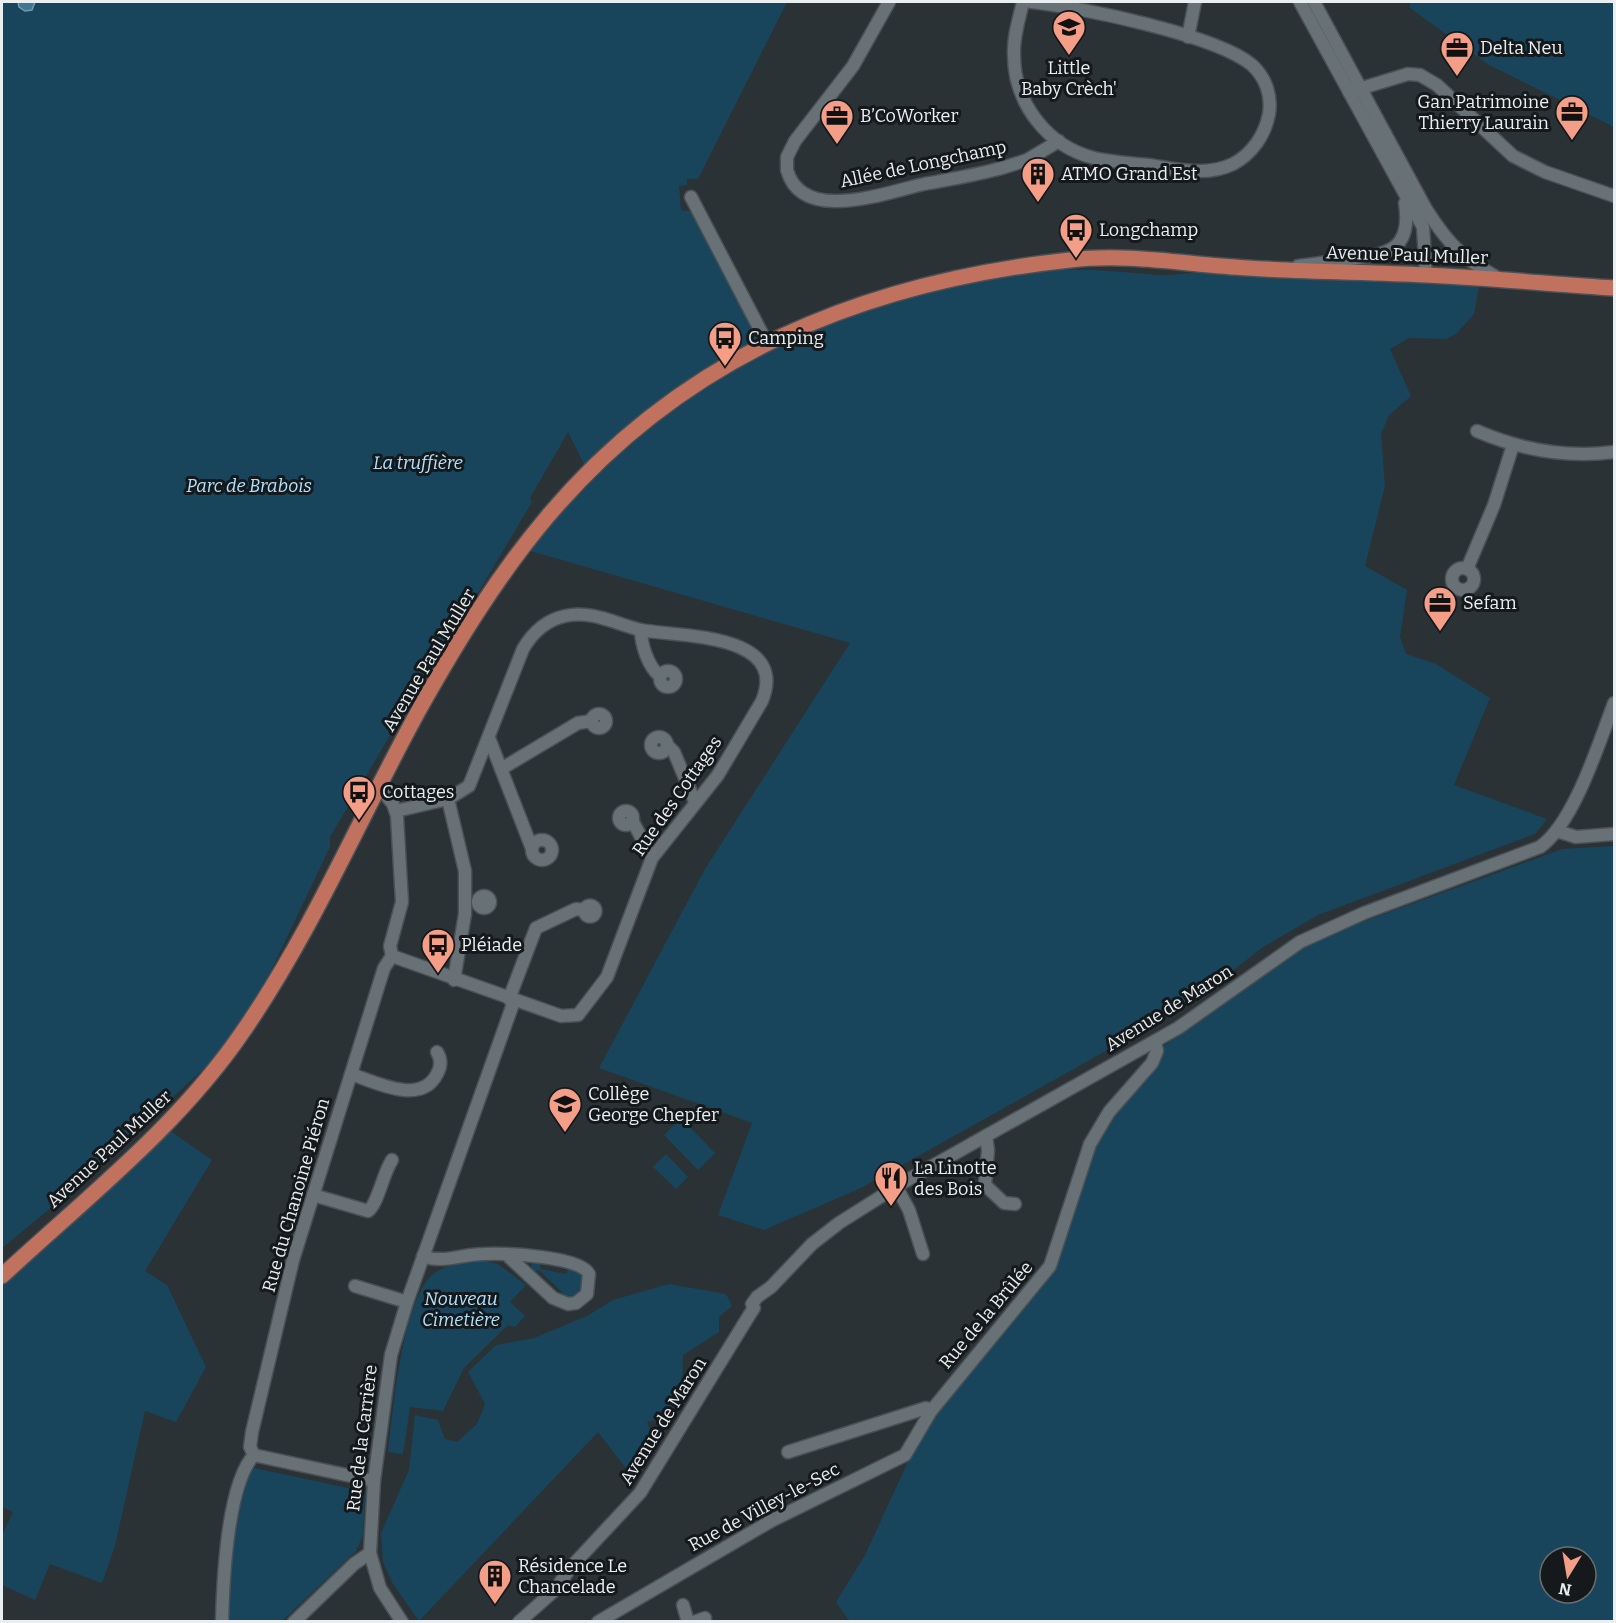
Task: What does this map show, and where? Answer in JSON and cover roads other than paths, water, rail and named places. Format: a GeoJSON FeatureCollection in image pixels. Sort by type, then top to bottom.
{"type":"FeatureCollection","features":[{"type":"Feature","properties":{"kind":"main road","name":"Avenue Paul Muller"},"geometry":{"type":"LineString","coordinates":[[2,1276],[155,1136],[214,1070],[276,980],[378,785],[458,643],[499,581],[550,513],[602,460],[647,420],[710,376],[767,343],[836,312],[904,289],[989,270],[1047,264],[1198,266],[1426,275],[1614,288]]}},
{"type":"Feature","properties":{"kind":"street","name":"Allée de Longchamp"},"geometry":{"type":"LineString","coordinates":[[889,2],[856,61],[791,148],[787,170],[799,189],[823,200],[863,199],[1005,167],[1027,160],[1059,141]]}},
{"type":"Feature","properties":{"kind":"street"},"geometry":{"type":"LineString","coordinates":[[1023,2],[1014,45],[1018,84],[1033,117],[1059,141],[1095,158],[1192,171],[1223,168],[1240,159],[1256,144],[1266,127],[1270,106],[1268,88],[1252,66],[1236,55],[1188,37],[1067,7],[1031,2]]}},
{"type":"Feature","properties":{"kind":"street"},"geometry":{"type":"LineString","coordinates":[[1188,37],[1195,2]]}},
{"type":"Feature","properties":{"kind":"street"},"geometry":{"type":"LineString","coordinates":[[1300,2],[1426,209],[1457,252],[1501,279]]}},
{"type":"Feature","properties":{"kind":"street"},"geometry":{"type":"LineString","coordinates":[[1314,2],[1404,196],[1423,227],[1426,275]]}},
{"type":"Feature","properties":{"kind":"street"},"geometry":{"type":"LineString","coordinates":[[1354,89],[1408,74],[1426,78],[1437,85],[1513,156],[1545,172],[1614,196]]}},
{"type":"Feature","properties":{"kind":"street"},"geometry":{"type":"LineString","coordinates":[[1270,270],[1385,253],[1400,241],[1407,229],[1404,196]]}},
{"type":"Feature","properties":{"kind":"street"},"geometry":{"type":"LineString","coordinates":[[691,197],[767,343]]}},
{"type":"Feature","properties":{"kind":"street"},"geometry":{"type":"LineString","coordinates":[[1426,209],[1433,244],[1432,262],[1426,275]]}},
{"type":"Feature","properties":{"kind":"street"},"geometry":{"type":"LineString","coordinates":[[1477,431],[1513,445],[1561,453],[1614,452]]}},
{"type":"Feature","properties":{"kind":"street"},"geometry":{"type":"LineString","coordinates":[[1467,569],[1494,505],[1513,445]]}},
{"type":"Feature","properties":{"kind":"street","name":"Rue des Cottages"},"geometry":{"type":"LineString","coordinates":[[392,957],[561,1016],[573,1017],[582,1012],[610,971],[651,858],[723,766],[762,701],[766,687],[764,671],[751,655],[729,642],[709,637],[641,630],[579,615],[562,617],[544,624],[523,649],[473,781],[461,794],[396,811]]}},
{"type":"Feature","properties":{"kind":"street"},"geometry":{"type":"LineString","coordinates":[[641,630],[641,641],[655,672],[660,676]]}},
{"type":"Feature","properties":{"kind":"street"},"geometry":{"type":"LineString","coordinates":[[1614,703],[1568,813],[1557,831],[1570,837],[1614,834]]}},
{"type":"Feature","properties":{"kind":"street"},"geometry":{"type":"LineString","coordinates":[[502,774],[578,723],[592,722]]}},
{"type":"Feature","properties":{"kind":"street"},"geometry":{"type":"LineString","coordinates":[[489,738],[531,846]]}},
{"type":"Feature","properties":{"kind":"street"},"geometry":{"type":"LineString","coordinates":[[667,745],[674,752],[695,802]]}},
{"type":"Feature","properties":{"kind":"street"},"geometry":{"type":"LineString","coordinates":[[378,785],[396,811]]}},
{"type":"Feature","properties":{"kind":"street"},"geometry":{"type":"LineString","coordinates":[[448,799],[465,863],[472,906],[454,980]]}},
{"type":"Feature","properties":{"kind":"street","name":"Rue du Chanoine Piéron"},"geometry":{"type":"LineString","coordinates":[[222,1622],[228,1539],[236,1494],[244,1469],[254,1455],[250,1447],[252,1432],[288,1278],[384,968],[392,957],[390,949],[402,902],[396,811]]}},
{"type":"Feature","properties":{"kind":"street"},"geometry":{"type":"LineString","coordinates":[[632,820],[651,858]]}},
{"type":"Feature","properties":{"kind":"street","name":"Avenue de Maron"},"geometry":{"type":"LineString","coordinates":[[519,1622],[555,1590],[571,1567],[640,1493],[754,1308],[758,1308],[771,1287],[821,1236],[896,1186],[1155,1041],[1200,1013],[1309,936],[1364,913],[1526,854],[1546,842],[1557,831]]}},
{"type":"Feature","properties":{"kind":"street","name":"Rue de la Carrière"},"geometry":{"type":"LineString","coordinates":[[402,1622],[380,1588],[370,1553],[374,1481],[391,1354],[536,928],[576,909],[585,909]]}},
{"type":"Feature","properties":{"kind":"street","name":"Rue de la Brûlée"},"geometry":{"type":"LineString","coordinates":[[931,1411],[1050,1266],[1090,1143],[1109,1112],[1152,1063],[1157,1051],[1155,1041]]}},
{"type":"Feature","properties":{"kind":"street"},"geometry":{"type":"LineString","coordinates":[[351,1074],[405,1091],[419,1089],[430,1083],[438,1072],[441,1061],[437,1052]]}},
{"type":"Feature","properties":{"kind":"street"},"geometry":{"type":"LineString","coordinates":[[986,1136],[988,1150],[985,1185],[1004,1203],[1015,1204]]}},
{"type":"Feature","properties":{"kind":"street"},"geometry":{"type":"LineString","coordinates":[[313,1195],[368,1211],[374,1206],[385,1171],[392,1160]]}},
{"type":"Feature","properties":{"kind":"street"},"geometry":{"type":"LineString","coordinates":[[896,1186],[909,1210],[923,1254]]}},
{"type":"Feature","properties":{"kind":"street"},"geometry":{"type":"LineString","coordinates":[[423,1256],[441,1260],[482,1254],[526,1255],[581,1265],[589,1274],[587,1294],[576,1303],[559,1302],[508,1256]]}},
{"type":"Feature","properties":{"kind":"street"},"geometry":{"type":"LineString","coordinates":[[356,1286],[407,1302]]}},
{"type":"Feature","properties":{"kind":"street"},"geometry":{"type":"LineString","coordinates":[[788,1452],[926,1408],[931,1411]]}},
{"type":"Feature","properties":{"kind":"street","name":"Rue de Villey-le-Sec"},"geometry":{"type":"LineString","coordinates":[[598,1622],[771,1521],[838,1486],[900,1459],[931,1411]]}},
{"type":"Feature","properties":{"kind":"street"},"geometry":{"type":"LineString","coordinates":[[254,1455],[374,1481]]}},
{"type":"Feature","properties":{"kind":"street"},"geometry":{"type":"LineString","coordinates":[[294,1622],[354,1564],[370,1553]]}},
{"type":"Feature","properties":{"kind":"street"},"geometry":{"type":"LineString","coordinates":[[683,1605],[688,1622]]}},
{"type":"Feature","properties":{"kind":"place","name":"Little Baby Crèch'"},"geometry":{"type":"Point","coordinates":[1069,56]}},
{"type":"Feature","properties":{"kind":"place","name":"Delta Neu"},"geometry":{"type":"Point","coordinates":[1457,77]}},
{"type":"Feature","properties":{"kind":"place","name":"Gan Patrimoine Thierry Laurain"},"geometry":{"type":"Point","coordinates":[1572,141]}},
{"type":"Feature","properties":{"kind":"place","name":"B’CoWorker"},"geometry":{"type":"Point","coordinates":[837,145]}},
{"type":"Feature","properties":{"kind":"place","name":"ATMO Grand Est"},"geometry":{"type":"Point","coordinates":[1038,203]}},
{"type":"Feature","properties":{"kind":"place","name":"Longchamp"},"geometry":{"type":"Point","coordinates":[1076,259]}},
{"type":"Feature","properties":{"kind":"place","name":"Camping"},"geometry":{"type":"Point","coordinates":[725,367]}},
{"type":"Feature","properties":{"kind":"place","name":"Sefam"},"geometry":{"type":"Point","coordinates":[1440,632]}},
{"type":"Feature","properties":{"kind":"place","name":"Cottages"},"geometry":{"type":"Point","coordinates":[359,821]}},
{"type":"Feature","properties":{"kind":"place","name":"Pléiade"},"geometry":{"type":"Point","coordinates":[438,974]}},
{"type":"Feature","properties":{"kind":"place","name":"Collège George Chepfer"},"geometry":{"type":"Point","coordinates":[565,1133]}},
{"type":"Feature","properties":{"kind":"place","name":"La Linotte des Bois"},"geometry":{"type":"Point","coordinates":[891,1207]}},
{"type":"Feature","properties":{"kind":"place","name":"Résidence Le Chancelade"},"geometry":{"type":"Point","coordinates":[495,1605]}},
{"type":"Feature","properties":{"kind":"park label","name":"La truffière"},"geometry":{"type":"Point","coordinates":[418,463]}},
{"type":"Feature","properties":{"kind":"park label","name":"Parc de Brabois"},"geometry":{"type":"Point","coordinates":[249,486]}},
{"type":"Feature","properties":{"kind":"park label","name":"Nouveau Cimetière"},"geometry":{"type":"Point","coordinates":[461,1309]}}]}
